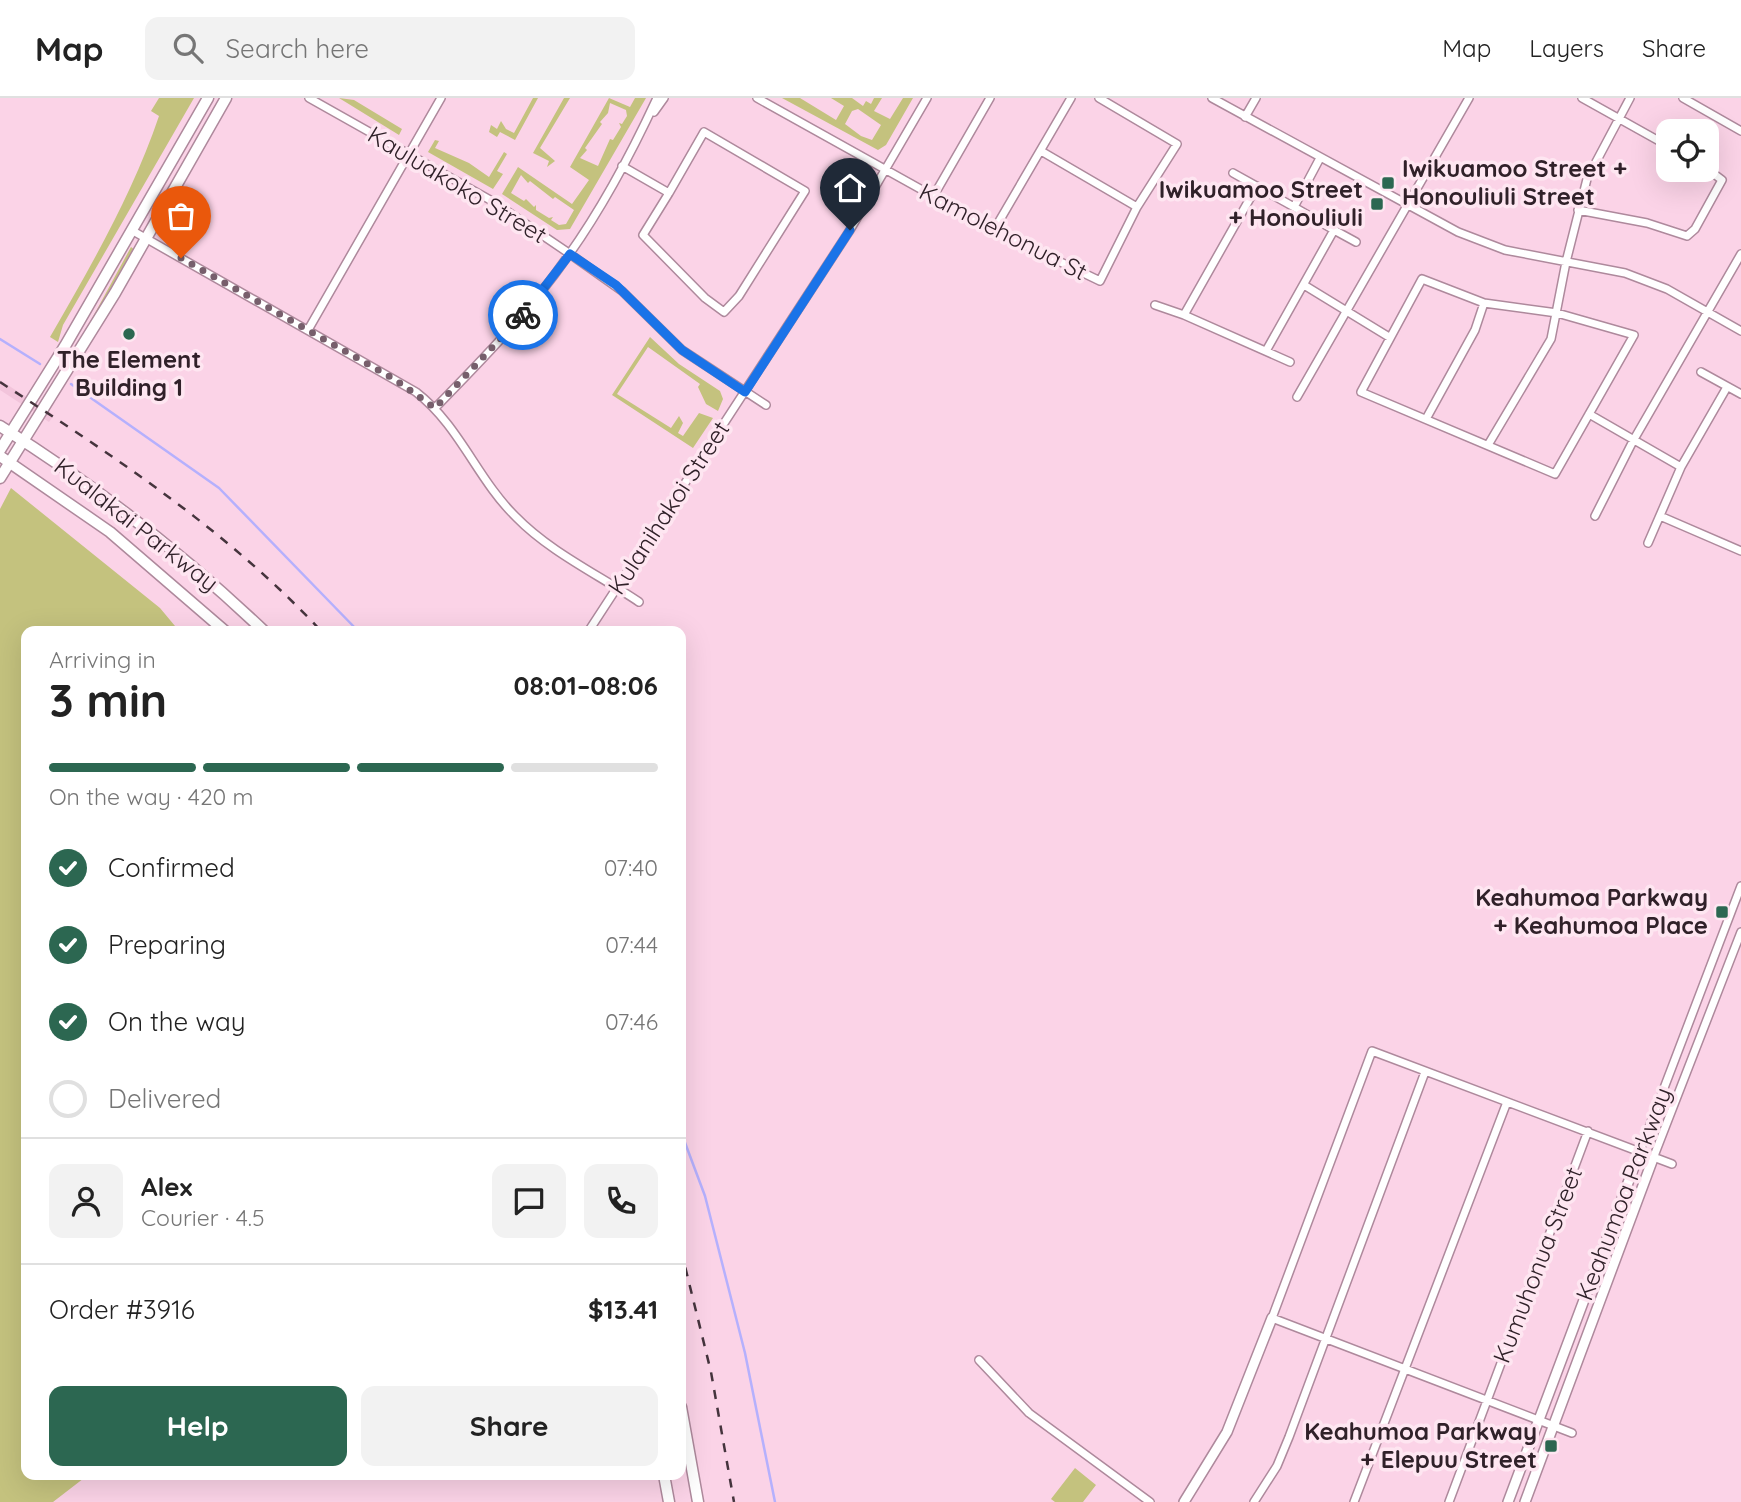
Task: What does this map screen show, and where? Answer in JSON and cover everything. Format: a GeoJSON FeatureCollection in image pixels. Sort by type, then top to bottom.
{"type":"FeatureCollection","features":[{"type":"Feature","properties":{"kind":"main road"},"geometry":{"type":"LineString","coordinates":[[0,453],[133,231],[207,98]]}},
{"type":"Feature","properties":{"kind":"main road"},"geometry":{"type":"LineString","coordinates":[[0,478],[146,238],[226,98]]}},
{"type":"Feature","properties":{"kind":"main road","name":"Kualakai Parkway"},"geometry":{"type":"LineString","coordinates":[[0,426],[157,535],[258,626]]}},
{"type":"Feature","properties":{"kind":"main road","name":"Kualakai Parkway"},"geometry":{"type":"LineString","coordinates":[[0,453],[110,532],[219,626]]}},
{"type":"Feature","properties":{"kind":"main road"},"geometry":{"type":"LineString","coordinates":[[686,1435],[698,1502]]}},
{"type":"Feature","properties":{"kind":"main road"},"geometry":{"type":"LineString","coordinates":[[665,1480],[669,1502]]}},
{"type":"Feature","properties":{"kind":"street","name":"Kauluakoko Street"},"geometry":{"type":"LineString","coordinates":[[309,98],[492,201],[616,285],[682,350],[765,405]]}},
{"type":"Feature","properties":{"kind":"street"},"geometry":{"type":"LineString","coordinates":[[308,330],[441,98]]}},
{"type":"Feature","properties":{"kind":"street"},"geometry":{"type":"LineString","coordinates":[[435,408],[521,317],[570,254],[622,166],[657,98]]}},
{"type":"Feature","properties":{"kind":"street"},"geometry":{"type":"LineString","coordinates":[[640,133],[664,98]]}},
{"type":"Feature","properties":{"kind":"street","name":"Kulanihakoi Street"},"geometry":{"type":"LineString","coordinates":[[592,626],[885,172],[927,98]]}},
{"type":"Feature","properties":{"kind":"street"},"geometry":{"type":"LineString","coordinates":[[933,197],[990,98]]}},
{"type":"Feature","properties":{"kind":"street"},"geometry":{"type":"LineString","coordinates":[[994,230],[1071,98]]}},
{"type":"Feature","properties":{"kind":"street","name":"Kamolehonua St"},"geometry":{"type":"LineString","coordinates":[[758,99],[885,172],[994,230],[1100,281],[1137,207],[1177,144],[1099,98]]}},
{"type":"Feature","properties":{"kind":"street"},"geometry":{"type":"LineString","coordinates":[[1212,98],[1458,232],[1505,250],[1625,273],[1667,289],[1741,331]]}},
{"type":"Feature","properties":{"kind":"street"},"geometry":{"type":"LineString","coordinates":[[1245,117],[1256,98]]}},
{"type":"Feature","properties":{"kind":"street"},"geometry":{"type":"LineString","coordinates":[[1297,397],[1469,98]]}},
{"type":"Feature","properties":{"kind":"street"},"geometry":{"type":"LineString","coordinates":[[1582,98],[1656,139]]}},
{"type":"Feature","properties":{"kind":"street"},"geometry":{"type":"LineString","coordinates":[[1488,445],[1551,340],[1566,262],[1587,179],[1630,98]]}},
{"type":"Feature","properties":{"kind":"street"},"geometry":{"type":"LineString","coordinates":[[1683,98],[1741,131]]}},
{"type":"Feature","properties":{"kind":"street"},"geometry":{"type":"LineString","coordinates":[[704,132],[805,191],[739,296],[724,312],[705,298],[643,235],[668,192],[704,132]]}},
{"type":"Feature","properties":{"kind":"street"},"geometry":{"type":"LineString","coordinates":[[1041,151],[1137,207]]}},
{"type":"Feature","properties":{"kind":"street"},"geometry":{"type":"LineString","coordinates":[[1294,207],[1320,158]]}},
{"type":"Feature","properties":{"kind":"street"},"geometry":{"type":"LineString","coordinates":[[622,166],[668,192]]}},
{"type":"Feature","properties":{"kind":"street"},"geometry":{"type":"LineString","coordinates":[[1233,173],[1356,243]]}},
{"type":"Feature","properties":{"kind":"street"},"geometry":{"type":"LineString","coordinates":[[1578,210],[1647,223],[1687,236],[1695,229],[1721,180],[1719,178]]}},
{"type":"Feature","properties":{"kind":"street"},"geometry":{"type":"LineString","coordinates":[[1184,316],[1257,186]]}},
{"type":"Feature","properties":{"kind":"street"},"geometry":{"type":"LineString","coordinates":[[1266,351],[1334,230]]}},
{"type":"Feature","properties":{"kind":"street"},"geometry":{"type":"LineString","coordinates":[[133,231],[407,386],[435,408],[516,517],[541,538],[639,602]]}},
{"type":"Feature","properties":{"kind":"street"},"geometry":{"type":"LineString","coordinates":[[1595,516],[1633,442],[1741,254]]}},
{"type":"Feature","properties":{"kind":"street"},"geometry":{"type":"LineString","coordinates":[[1422,279],[1484,303],[1557,313],[1634,335],[1555,474],[1361,392],[1422,279]]}},
{"type":"Feature","properties":{"kind":"street"},"geometry":{"type":"LineString","coordinates":[[1304,285],[1389,337]]}},
{"type":"Feature","properties":{"kind":"street"},"geometry":{"type":"LineString","coordinates":[[1426,419],[1475,330],[1484,303]]}},
{"type":"Feature","properties":{"kind":"street"},"geometry":{"type":"LineString","coordinates":[[1155,305],[1290,362]]}},
{"type":"Feature","properties":{"kind":"street"},"geometry":{"type":"LineString","coordinates":[[1701,372],[1741,394]]}},
{"type":"Feature","properties":{"kind":"street"},"geometry":{"type":"LineString","coordinates":[[1648,543],[1681,467],[1727,387]]}},
{"type":"Feature","properties":{"kind":"street"},"geometry":{"type":"LineString","coordinates":[[1589,414],[1633,442],[1681,467]]}},
{"type":"Feature","properties":{"kind":"street"},"geometry":{"type":"LineString","coordinates":[[1660,516],[1741,551]]}},
{"type":"Feature","properties":{"kind":"street","name":"Keahumoa Parkway"},"geometry":{"type":"LineString","coordinates":[[1508,1502],[1740,891]]}},
{"type":"Feature","properties":{"kind":"street","name":"Keahumoa Parkway"},"geometry":{"type":"LineString","coordinates":[[1524,1502],[1741,932]]}},
{"type":"Feature","properties":{"kind":"street"},"geometry":{"type":"LineString","coordinates":[[1184,1502],[1227,1432],[1372,1051],[1672,1164]]}},
{"type":"Feature","properties":{"kind":"street"},"geometry":{"type":"LineString","coordinates":[[1254,1502],[1277,1466],[1425,1072]]}},
{"type":"Feature","properties":{"kind":"street"},"geometry":{"type":"LineString","coordinates":[[1354,1502],[1407,1370],[1507,1102]]}},
{"type":"Feature","properties":{"kind":"street","name":"Kumuhonua Street"},"geometry":{"type":"LineString","coordinates":[[1449,1502],[1588,1131]]}},
{"type":"Feature","properties":{"kind":"street"},"geometry":{"type":"LineString","coordinates":[[1272,1318],[1572,1433]]}},
{"type":"Feature","properties":{"kind":"street"},"geometry":{"type":"LineString","coordinates":[[979,1360],[1029,1413],[1150,1502]]}},
{"type":"Feature","properties":{"kind":"shaded area"},"geometry":{"type":"Polygon","coordinates":[[[159,98],[194,98],[63,325],[58,342],[50,337],[96,256],[137,173],[159,116],[151,111],[159,98]]]}},
{"type":"Feature","properties":{"kind":"shaded area"},"geometry":{"type":"Polygon","coordinates":[[[339,98],[354,100],[402,129],[399,135],[339,98]]]}},
{"type":"Feature","properties":{"kind":"shaded area"},"geometry":{"type":"Polygon","coordinates":[[[533,98],[538,98],[515,140],[500,132],[497,137],[489,132],[491,125],[497,129],[501,121],[506,129],[514,133],[533,98]]]}},
{"type":"Feature","properties":{"kind":"shaded area"},"geometry":{"type":"Polygon","coordinates":[[[564,98],[570,98],[540,148],[555,161],[547,167],[549,161],[533,153],[564,98]]]}},
{"type":"Feature","properties":{"kind":"shaded area"},"geometry":{"type":"Polygon","coordinates":[[[609,98],[630,107],[635,98],[646,98],[570,229],[557,230],[502,194],[518,167],[572,204],[589,180],[570,167],[609,98]],[[610,103],[608,113],[600,122],[602,124],[580,158],[598,166],[610,139],[613,140],[621,127],[619,123],[622,124],[627,116],[626,110],[610,103]],[[521,175],[511,193],[524,201],[526,199],[534,207],[536,205],[536,210],[549,218],[553,217],[551,220],[559,225],[566,224],[574,210],[555,197],[553,199],[530,181],[528,183],[521,175]]]}},
{"type":"Feature","properties":{"kind":"shaded area"},"geometry":{"type":"Polygon","coordinates":[[[782,98],[800,98],[836,120],[844,106],[831,98],[852,98],[863,106],[866,101],[871,104],[874,98],[882,98],[874,111],[890,119],[903,98],[913,98],[886,145],[878,150],[782,98]],[[858,109],[852,111],[845,124],[861,136],[872,140],[881,125],[858,109]]]}},
{"type":"Feature","properties":{"kind":"shaded area"},"geometry":{"type":"Polygon","coordinates":[[[435,140],[439,141],[435,148],[469,163],[489,177],[504,152],[507,154],[497,171],[503,174],[493,189],[428,152],[435,140]]]}},
{"type":"Feature","properties":{"kind":"shaded area"},"geometry":{"type":"Polygon","coordinates":[[[131,247],[135,250],[86,336],[83,335],[131,247]]]}},
{"type":"Feature","properties":{"kind":"shaded area"},"geometry":{"type":"Polygon","coordinates":[[[650,337],[679,364],[720,391],[723,399],[718,411],[706,404],[698,387],[700,384],[648,347],[617,394],[671,428],[679,416],[683,423],[678,433],[683,436],[699,413],[713,418],[693,448],[612,395],[650,337]]]}},
{"type":"Feature","properties":{"kind":"shaded area"},"geometry":{"type":"Polygon","coordinates":[[[0,380],[54,415],[49,422],[0,390],[0,380]]]}},
{"type":"Feature","properties":{"kind":"shaded area"},"geometry":{"type":"Polygon","coordinates":[[[11,488],[160,608],[175,626],[21,626],[21,1480],[82,1480],[53,1502],[0,1502],[0,509],[11,488]]]}},
{"type":"Feature","properties":{"kind":"shaded area"},"geometry":{"type":"Polygon","coordinates":[[[1075,1468],[1096,1485],[1083,1502],[1055,1502],[1051,1499],[1075,1468]]]}},
{"type":"Feature","properties":{"kind":"waterway"},"geometry":{"type":"LineString","coordinates":[[0,339],[40,364]]}},
{"type":"Feature","properties":{"kind":"waterway"},"geometry":{"type":"LineString","coordinates":[[71,384],[219,488],[353,626]]}},
{"type":"Feature","properties":{"kind":"waterway"},"geometry":{"type":"LineString","coordinates":[[686,1145],[705,1196],[745,1353],[775,1502]]}},
{"type":"Feature","properties":{"kind":"railway"},"geometry":{"type":"LineString","coordinates":[[0,382],[169,497],[248,561],[316,626]]}},
{"type":"Feature","properties":{"kind":"railway"},"geometry":{"type":"LineString","coordinates":[[686,1270],[711,1372],[734,1502]]}},
{"type":"Feature","properties":{"kind":"way so far"},"geometry":{"type":"LineString","coordinates":[[181,258],[394,379],[435,408],[523,315]]}},
{"type":"Feature","properties":{"kind":"place","name":"Iwikuamoo Street + Honouliuli Street"},"geometry":{"type":"Point","coordinates":[1388,183]}},
{"type":"Feature","properties":{"kind":"place","name":"Iwikuamoo Street + Honouliuli"},"geometry":{"type":"Point","coordinates":[1377,204]}},
{"type":"Feature","properties":{"kind":"place","name":"The Element Building 1"},"geometry":{"type":"Point","coordinates":[129,334]}},
{"type":"Feature","properties":{"kind":"place","name":"Keahumoa Parkway + Keahumoa Place"},"geometry":{"type":"Point","coordinates":[1722,912]}},
{"type":"Feature","properties":{"kind":"place","name":"Keahumoa Parkway + Elepuu Street"},"geometry":{"type":"Point","coordinates":[1551,1446]}},
{"type":"Feature","properties":{"kind":"route"},"geometry":{"type":"LineString","coordinates":[[523,315],[570,254],[616,285],[682,350],[745,392],[850,230]]}}]}
